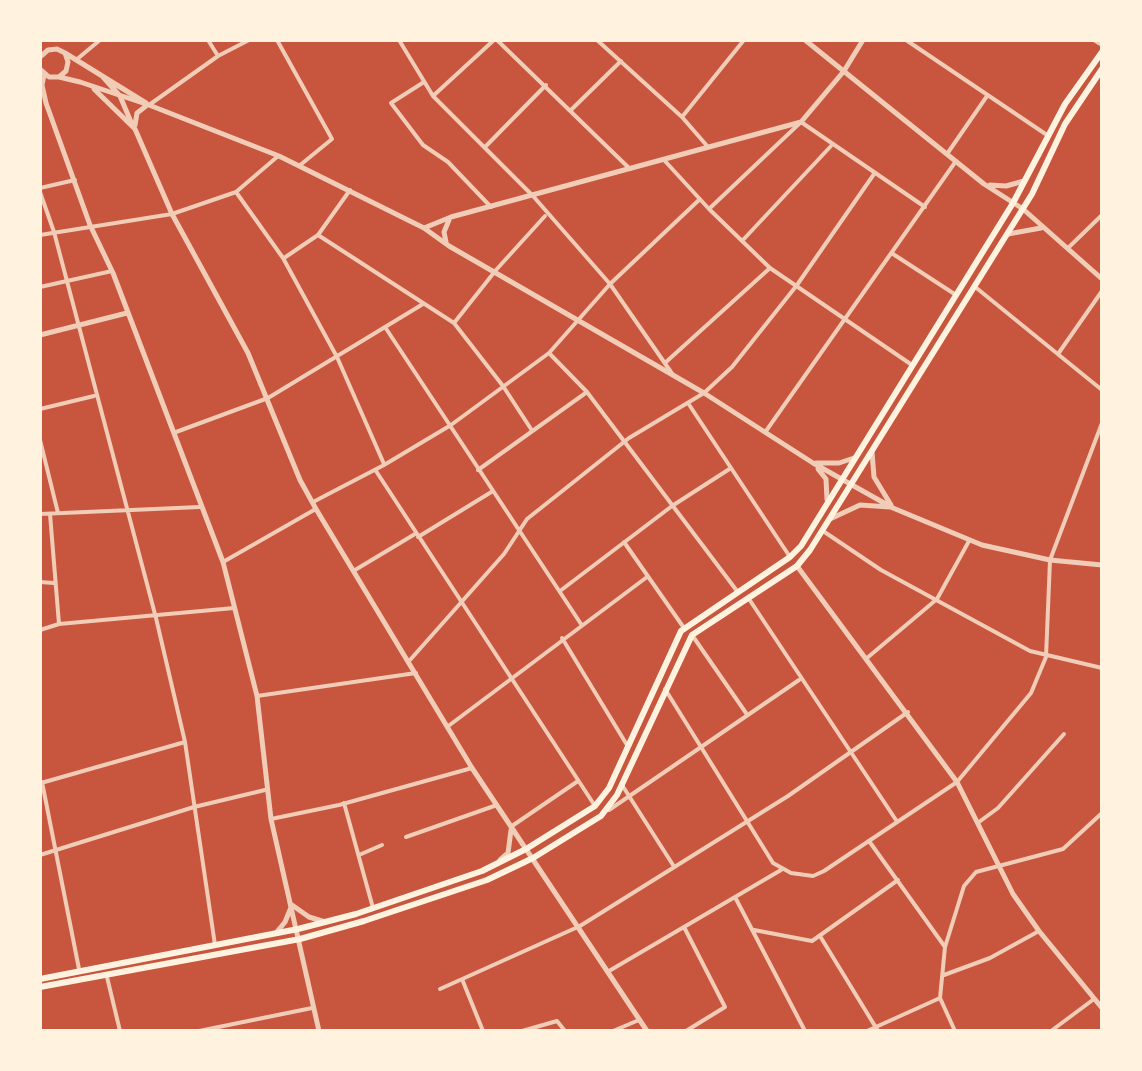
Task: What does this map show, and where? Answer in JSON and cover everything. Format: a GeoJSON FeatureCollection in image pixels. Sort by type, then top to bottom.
{"type":"FeatureCollection","features":[{"type":"Feature","properties":{"kind":"main road"},"geometry":{"type":"LineString","coordinates":[[40,983],[80,970],[298,929],[373,908],[495,865],[595,806],[609,788],[684,628],[802,546],[1013,203],[1065,104],[1102,48]]}},
{"type":"Feature","properties":{"kind":"main road"},"geometry":{"type":"LineString","coordinates":[[40,983],[106,975],[300,938],[364,921],[487,880],[533,858],[601,816],[622,785],[692,634],[797,566],[823,531],[1022,209],[1074,108],[1102,69]]}},
{"type":"Feature","properties":{"kind":"street"},"geometry":{"type":"LineString","coordinates":[[76,60],[100,40]]}},
{"type":"Feature","properties":{"kind":"street"},"geometry":{"type":"LineString","coordinates":[[208,40],[218,56]]}},
{"type":"Feature","properties":{"kind":"street"},"geometry":{"type":"LineString","coordinates":[[135,130],[137,113],[148,104],[248,40]]}},
{"type":"Feature","properties":{"kind":"street"},"geometry":{"type":"LineString","coordinates":[[277,40],[332,139],[299,166]]}},
{"type":"Feature","properties":{"kind":"street"},"geometry":{"type":"LineString","coordinates":[[399,40],[433,96],[533,196],[610,284],[673,375]]}},
{"type":"Feature","properties":{"kind":"street"},"geometry":{"type":"LineString","coordinates":[[433,96],[496,40],[630,169]]}},
{"type":"Feature","properties":{"kind":"street"},"geometry":{"type":"LineString","coordinates":[[598,40],[682,117],[708,147]]}},
{"type":"Feature","properties":{"kind":"street"},"geometry":{"type":"LineString","coordinates":[[682,117],[744,40]]}},
{"type":"Feature","properties":{"kind":"street"},"geometry":{"type":"LineString","coordinates":[[805,40],[984,184],[1022,209],[1102,279]]}},
{"type":"Feature","properties":{"kind":"street"},"geometry":{"type":"LineString","coordinates":[[709,209],[802,122],[844,72],[864,40]]}},
{"type":"Feature","properties":{"kind":"street"},"geometry":{"type":"LineString","coordinates":[[906,40],[1048,136]]}},
{"type":"Feature","properties":{"kind":"street"},"geometry":{"type":"LineString","coordinates":[[1094,40],[1102,48]]}},
{"type":"Feature","properties":{"kind":"street"},"geometry":{"type":"LineString","coordinates":[[40,43],[65,53],[148,104]]}},
{"type":"Feature","properties":{"kind":"street"},"geometry":{"type":"LineString","coordinates":[[40,57],[52,48]]}},
{"type":"Feature","properties":{"kind":"street"},"geometry":{"type":"LineString","coordinates":[[59,77],[68,67],[65,53]]}},
{"type":"Feature","properties":{"kind":"street"},"geometry":{"type":"LineString","coordinates":[[571,110],[621,61]]}},
{"type":"Feature","properties":{"kind":"street"},"geometry":{"type":"LineString","coordinates":[[320,1031],[271,819],[257,696],[223,562],[112,270],[90,225],[43,104],[42,72],[148,104],[279,156],[350,190],[496,270],[893,508],[969,541],[1050,560],[1102,565]]}},
{"type":"Feature","properties":{"kind":"street"},"geometry":{"type":"LineString","coordinates":[[98,72],[120,96],[172,214],[248,352],[314,505],[472,768],[647,1031]]}},
{"type":"Feature","properties":{"kind":"street"},"geometry":{"type":"LineString","coordinates":[[80,82],[101,93],[135,130]]}},
{"type":"Feature","properties":{"kind":"street"},"geometry":{"type":"LineString","coordinates":[[424,82],[392,103],[423,145],[448,162],[491,208]]}},
{"type":"Feature","properties":{"kind":"street"},"geometry":{"type":"LineString","coordinates":[[486,147],[546,85]]}},
{"type":"Feature","properties":{"kind":"street"},"geometry":{"type":"LineString","coordinates":[[947,154],[987,96]]}},
{"type":"Feature","properties":{"kind":"street"},"geometry":{"type":"LineString","coordinates":[[802,122],[925,207]]}},
{"type":"Feature","properties":{"kind":"street"},"geometry":{"type":"LineString","coordinates":[[424,228],[802,122]]}},
{"type":"Feature","properties":{"kind":"street"},"geometry":{"type":"LineString","coordinates":[[742,242],[832,145]]}},
{"type":"Feature","properties":{"kind":"street"},"geometry":{"type":"LineString","coordinates":[[40,235],[172,214],[236,192],[279,156]]}},
{"type":"Feature","properties":{"kind":"street"},"geometry":{"type":"LineString","coordinates":[[664,160],[770,268],[912,365]]}},
{"type":"Feature","properties":{"kind":"street"},"geometry":{"type":"LineString","coordinates":[[766,431],[956,161]]}},
{"type":"Feature","properties":{"kind":"street"},"geometry":{"type":"LineString","coordinates":[[410,660],[461,605],[520,533],[527,518],[622,443],[704,393],[732,367],[797,285],[874,174]]}},
{"type":"Feature","properties":{"kind":"street"},"geometry":{"type":"LineString","coordinates":[[75,180],[40,190],[156,618],[185,742],[215,945]]}},
{"type":"Feature","properties":{"kind":"street"},"geometry":{"type":"LineString","coordinates":[[984,184],[1006,186],[1026,180]]}},
{"type":"Feature","properties":{"kind":"street"},"geometry":{"type":"LineString","coordinates":[[284,258],[318,234],[350,190]]}},
{"type":"Feature","properties":{"kind":"street"},"geometry":{"type":"LineString","coordinates":[[236,192],[284,258],[336,357],[384,466]]}},
{"type":"Feature","properties":{"kind":"street"},"geometry":{"type":"LineString","coordinates":[[223,562],[451,425],[548,354],[610,284],[700,199]]}},
{"type":"Feature","properties":{"kind":"street"},"geometry":{"type":"LineString","coordinates":[[454,323],[547,214]]}},
{"type":"Feature","properties":{"kind":"street"},"geometry":{"type":"LineString","coordinates":[[1068,248],[1102,214]]}},
{"type":"Feature","properties":{"kind":"street"},"geometry":{"type":"LineString","coordinates":[[448,246],[444,232],[451,218]]}},
{"type":"Feature","properties":{"kind":"street"},"geometry":{"type":"LineString","coordinates":[[1005,235],[1044,228]]}},
{"type":"Feature","properties":{"kind":"street"},"geometry":{"type":"LineString","coordinates":[[318,234],[454,323],[531,429]]}},
{"type":"Feature","properties":{"kind":"street"},"geometry":{"type":"LineString","coordinates":[[893,254],[957,295]]}},
{"type":"Feature","properties":{"kind":"street"},"geometry":{"type":"LineString","coordinates":[[666,362],[770,268]]}},
{"type":"Feature","properties":{"kind":"street"},"geometry":{"type":"LineString","coordinates":[[40,287],[112,270]]}},
{"type":"Feature","properties":{"kind":"street"},"geometry":{"type":"LineString","coordinates":[[974,286],[1102,390]]}},
{"type":"Feature","properties":{"kind":"street"},"geometry":{"type":"LineString","coordinates":[[1058,354],[1102,291]]}},
{"type":"Feature","properties":{"kind":"street"},"geometry":{"type":"LineString","coordinates":[[172,434],[268,398],[424,304]]}},
{"type":"Feature","properties":{"kind":"street"},"geometry":{"type":"LineString","coordinates":[[40,335],[128,313]]}},
{"type":"Feature","properties":{"kind":"street"},"geometry":{"type":"LineString","coordinates":[[385,327],[581,624]]}},
{"type":"Feature","properties":{"kind":"street"},"geometry":{"type":"LineString","coordinates":[[548,354],[586,392],[737,591]]}},
{"type":"Feature","properties":{"kind":"street"},"geometry":{"type":"LineString","coordinates":[[478,470],[586,392]]}},
{"type":"Feature","properties":{"kind":"street"},"geometry":{"type":"LineString","coordinates":[[40,409],[95,395]]}},
{"type":"Feature","properties":{"kind":"street"},"geometry":{"type":"LineString","coordinates":[[688,402],[790,557]]}},
{"type":"Feature","properties":{"kind":"street"},"geometry":{"type":"LineString","coordinates":[[665,690],[773,863],[791,873],[814,876],[957,782],[1030,693],[1046,656],[1050,560],[1102,423]]}},
{"type":"Feature","properties":{"kind":"street"},"geometry":{"type":"LineString","coordinates":[[40,440],[58,514]]}},
{"type":"Feature","properties":{"kind":"street"},"geometry":{"type":"LineString","coordinates":[[872,452],[874,477],[893,508]]}},
{"type":"Feature","properties":{"kind":"street"},"geometry":{"type":"LineString","coordinates":[[813,463],[839,464],[859,455]]}},
{"type":"Feature","properties":{"kind":"street"},"geometry":{"type":"LineString","coordinates":[[813,463],[826,479],[826,507]]}},
{"type":"Feature","properties":{"kind":"street"},"geometry":{"type":"LineString","coordinates":[[559,592],[672,506],[731,468]]}},
{"type":"Feature","properties":{"kind":"street"},"geometry":{"type":"LineString","coordinates":[[376,470],[595,806]]}},
{"type":"Feature","properties":{"kind":"street"},"geometry":{"type":"LineString","coordinates":[[354,570],[493,491]]}},
{"type":"Feature","properties":{"kind":"street"},"geometry":{"type":"LineString","coordinates":[[830,520],[860,505],[893,508]]}},
{"type":"Feature","properties":{"kind":"street"},"geometry":{"type":"LineString","coordinates":[[40,514],[201,507]]}},
{"type":"Feature","properties":{"kind":"street"},"geometry":{"type":"LineString","coordinates":[[50,514],[59,624]]}},
{"type":"Feature","properties":{"kind":"street"},"geometry":{"type":"LineString","coordinates":[[823,531],[880,570],[1030,651],[1102,668]]}},
{"type":"Feature","properties":{"kind":"street"},"geometry":{"type":"LineString","coordinates":[[867,658],[937,599],[969,541]]}},
{"type":"Feature","properties":{"kind":"street"},"geometry":{"type":"LineString","coordinates":[[624,542],[684,628]]}},
{"type":"Feature","properties":{"kind":"street"},"geometry":{"type":"LineString","coordinates":[[797,566],[957,782],[997,865],[1039,931],[1102,1008]]}},
{"type":"Feature","properties":{"kind":"street"},"geometry":{"type":"LineString","coordinates":[[447,727],[647,577]]}},
{"type":"Feature","properties":{"kind":"street"},"geometry":{"type":"LineString","coordinates":[[40,582],[54,582]]}},
{"type":"Feature","properties":{"kind":"street"},"geometry":{"type":"LineString","coordinates":[[750,599],[897,820]]}},
{"type":"Feature","properties":{"kind":"street"},"geometry":{"type":"LineString","coordinates":[[40,630],[59,624],[236,608]]}},
{"type":"Feature","properties":{"kind":"street"},"geometry":{"type":"LineString","coordinates":[[692,634],[748,715]]}},
{"type":"Feature","properties":{"kind":"street"},"geometry":{"type":"LineString","coordinates":[[562,638],[628,747]]}},
{"type":"Feature","properties":{"kind":"street"},"geometry":{"type":"LineString","coordinates":[[257,696],[417,673]]}},
{"type":"Feature","properties":{"kind":"street"},"geometry":{"type":"LineString","coordinates":[[601,816],[800,678]]}},
{"type":"Feature","properties":{"kind":"street"},"geometry":{"type":"LineString","coordinates":[[440,989],[580,926],[748,821],[908,712]]}},
{"type":"Feature","properties":{"kind":"street"},"geometry":{"type":"LineString","coordinates":[[979,822],[998,808],[1064,734]]}},
{"type":"Feature","properties":{"kind":"street"},"geometry":{"type":"LineString","coordinates":[[80,970],[41,782],[185,742]]}},
{"type":"Feature","properties":{"kind":"street"},"geometry":{"type":"LineString","coordinates":[[271,819],[344,804],[472,768]]}},
{"type":"Feature","properties":{"kind":"street"},"geometry":{"type":"LineString","coordinates":[[495,865],[508,853],[512,827],[578,782]]}},
{"type":"Feature","properties":{"kind":"street"},"geometry":{"type":"LineString","coordinates":[[622,785],[674,867]]}},
{"type":"Feature","properties":{"kind":"street"},"geometry":{"type":"LineString","coordinates":[[40,855],[266,790]]}},
{"type":"Feature","properties":{"kind":"street"},"geometry":{"type":"LineString","coordinates":[[344,804],[373,908]]}},
{"type":"Feature","properties":{"kind":"street"},"geometry":{"type":"LineString","coordinates":[[406,837],[497,805]]}},
{"type":"Feature","properties":{"kind":"street"},"geometry":{"type":"LineString","coordinates":[[955,1031],[940,998],[945,947],[964,886],[976,872],[1062,849],[1102,813]]}},
{"type":"Feature","properties":{"kind":"street"},"geometry":{"type":"LineString","coordinates":[[869,840],[945,947]]}},
{"type":"Feature","properties":{"kind":"street"},"geometry":{"type":"LineString","coordinates":[[358,856],[382,846]]}},
{"type":"Feature","properties":{"kind":"street"},"geometry":{"type":"LineString","coordinates":[[609,971],[783,868]]}},
{"type":"Feature","properties":{"kind":"street"},"geometry":{"type":"LineString","coordinates":[[754,930],[812,941],[898,880]]}},
{"type":"Feature","properties":{"kind":"street"},"geometry":{"type":"LineString","coordinates":[[735,897],[805,1031]]}},
{"type":"Feature","properties":{"kind":"street"},"geometry":{"type":"LineString","coordinates":[[292,906],[309,918],[325,922]]}},
{"type":"Feature","properties":{"kind":"street"},"geometry":{"type":"LineString","coordinates":[[276,933],[292,906]]}},
{"type":"Feature","properties":{"kind":"street"},"geometry":{"type":"LineString","coordinates":[[684,927],[726,1007],[686,1031]]}},
{"type":"Feature","properties":{"kind":"street"},"geometry":{"type":"LineString","coordinates":[[944,975],[990,958],[1039,931]]}},
{"type":"Feature","properties":{"kind":"street"},"geometry":{"type":"LineString","coordinates":[[820,936],[877,1029]]}},
{"type":"Feature","properties":{"kind":"street"},"geometry":{"type":"LineString","coordinates":[[106,975],[120,1031]]}},
{"type":"Feature","properties":{"kind":"street"},"geometry":{"type":"LineString","coordinates":[[462,979],[482,1031]]}},
{"type":"Feature","properties":{"kind":"street"},"geometry":{"type":"LineString","coordinates":[[867,1031],[940,998]]}},
{"type":"Feature","properties":{"kind":"street"},"geometry":{"type":"LineString","coordinates":[[1051,1031],[1094,999]]}},
{"type":"Feature","properties":{"kind":"street"},"geometry":{"type":"LineString","coordinates":[[199,1031],[315,1007]]}},
{"type":"Feature","properties":{"kind":"street"},"geometry":{"type":"LineString","coordinates":[[613,1031],[640,1020]]}},
{"type":"Feature","properties":{"kind":"street"},"geometry":{"type":"LineString","coordinates":[[522,1031],[557,1021],[566,1031]]}}]}
